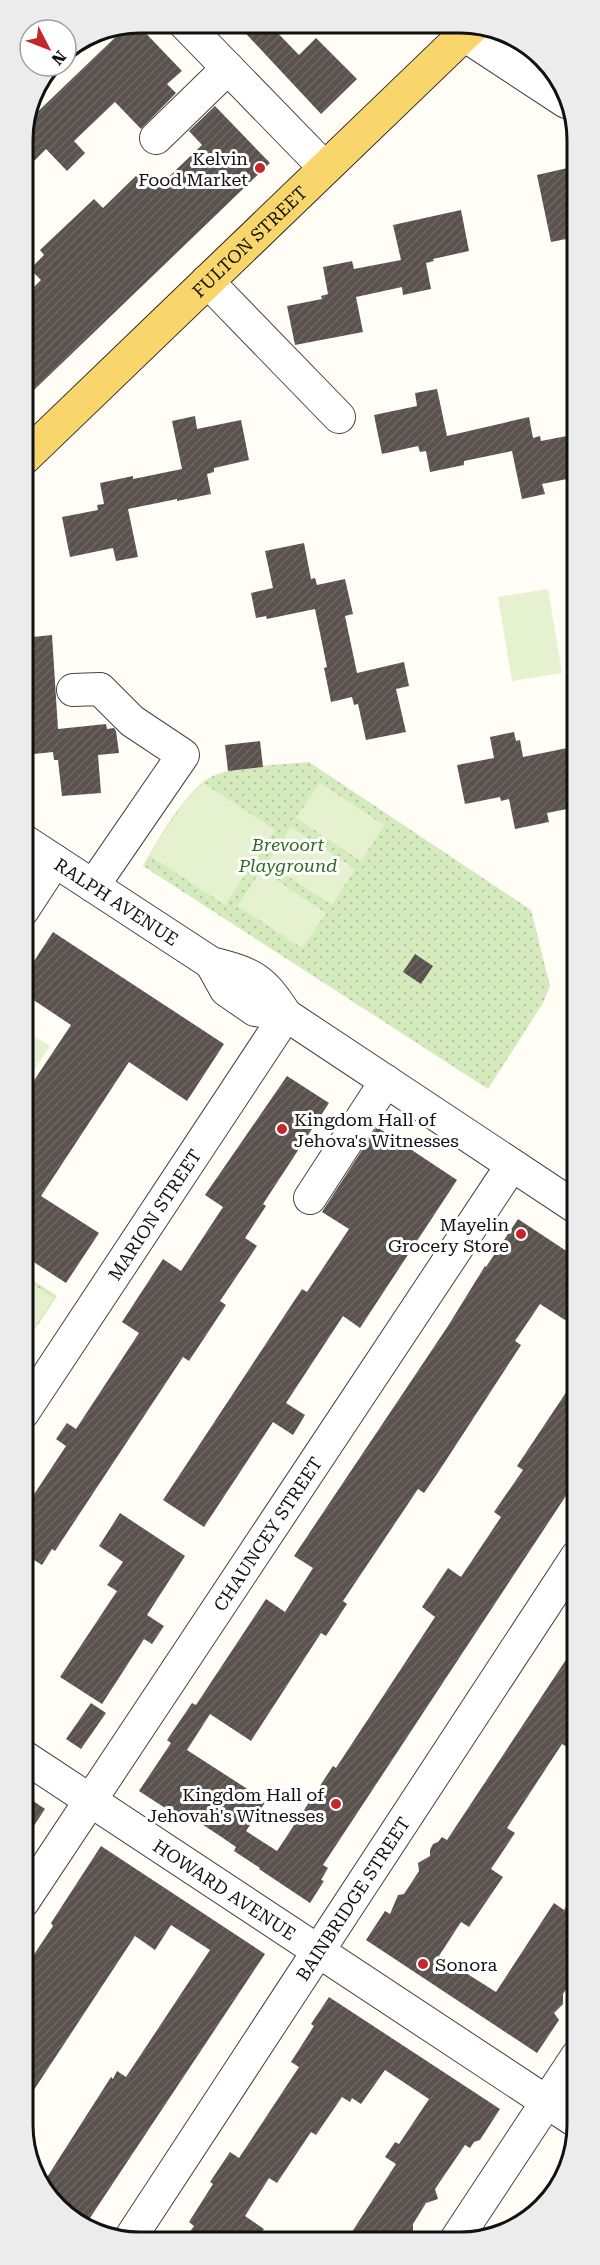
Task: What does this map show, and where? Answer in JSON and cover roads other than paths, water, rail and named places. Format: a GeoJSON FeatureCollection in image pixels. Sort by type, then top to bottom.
{"type":"FeatureCollection","features":[{"type":"Feature","properties":{"kind":"main road","name":"FULTON STREET"},"geometry":{"type":"LineString","coordinates":[[33,440],[207,281],[465,33]]}},
{"type":"Feature","properties":{"kind":"street"},"geometry":{"type":"LineString","coordinates":[[194,33],[325,168]]}},
{"type":"Feature","properties":{"kind":"street"},"geometry":{"type":"LineString","coordinates":[[475,34],[557,95]]}},
{"type":"Feature","properties":{"kind":"street"},"geometry":{"type":"LineString","coordinates":[[156,138],[228,68]]}},
{"type":"Feature","properties":{"kind":"street"},"geometry":{"type":"LineString","coordinates":[[207,281],[339,417]]}},
{"type":"Feature","properties":{"kind":"street"},"geometry":{"type":"LineString","coordinates":[[73,690],[100,689],[132,721],[183,755],[93,886]]}},
{"type":"Feature","properties":{"kind":"street","name":"RALPH AVENUE"},"geometry":{"type":"LineString","coordinates":[[33,847],[211,963],[243,971],[269,988],[286,1015],[567,1201]]}},
{"type":"Feature","properties":{"kind":"street"},"geometry":{"type":"LineString","coordinates":[[33,895],[55,861]]}},
{"type":"Feature","properties":{"kind":"street","name":"MARION STREET"},"geometry":{"type":"LineString","coordinates":[[33,1398],[286,1015]]}},
{"type":"Feature","properties":{"kind":"street"},"geometry":{"type":"LineString","coordinates":[[310,1197],[386,1081]]}},
{"type":"Feature","properties":{"kind":"street","name":"CHAUNCEY STREET"},"geometry":{"type":"LineString","coordinates":[[33,1887],[512,1165]]}},
{"type":"Feature","properties":{"kind":"street","name":"BAINBRIDGE STREET"},"geometry":{"type":"LineString","coordinates":[[134,2232],[567,1571]]}},
{"type":"Feature","properties":{"kind":"street","name":"HOWARD AVENUE"},"geometry":{"type":"LineString","coordinates":[[33,1762],[567,2115]]}},
{"type":"Feature","properties":{"kind":"street"},"geometry":{"type":"LineString","coordinates":[[461,2232],[567,2071]]}},
{"type":"Feature","properties":{"kind":"place","name":"Kelvin Food Market"},"geometry":{"type":"Point","coordinates":[260,168]}},
{"type":"Feature","properties":{"kind":"place","name":"Kingdom Hall of Jehova's Witnesses"},"geometry":{"type":"Point","coordinates":[282,1129]}},
{"type":"Feature","properties":{"kind":"place","name":"Mayelin Grocery Store"},"geometry":{"type":"Point","coordinates":[521,1234]}},
{"type":"Feature","properties":{"kind":"place","name":"Kingdom Hall of Jehovah's Witnesses"},"geometry":{"type":"Point","coordinates":[336,1804]}},
{"type":"Feature","properties":{"kind":"place","name":"Sonora"},"geometry":{"type":"Point","coordinates":[423,1964]}},
{"type":"Feature","properties":{"kind":"park label","name":"Brevoort Playground"},"geometry":{"type":"Point","coordinates":[288,854]}}]}
